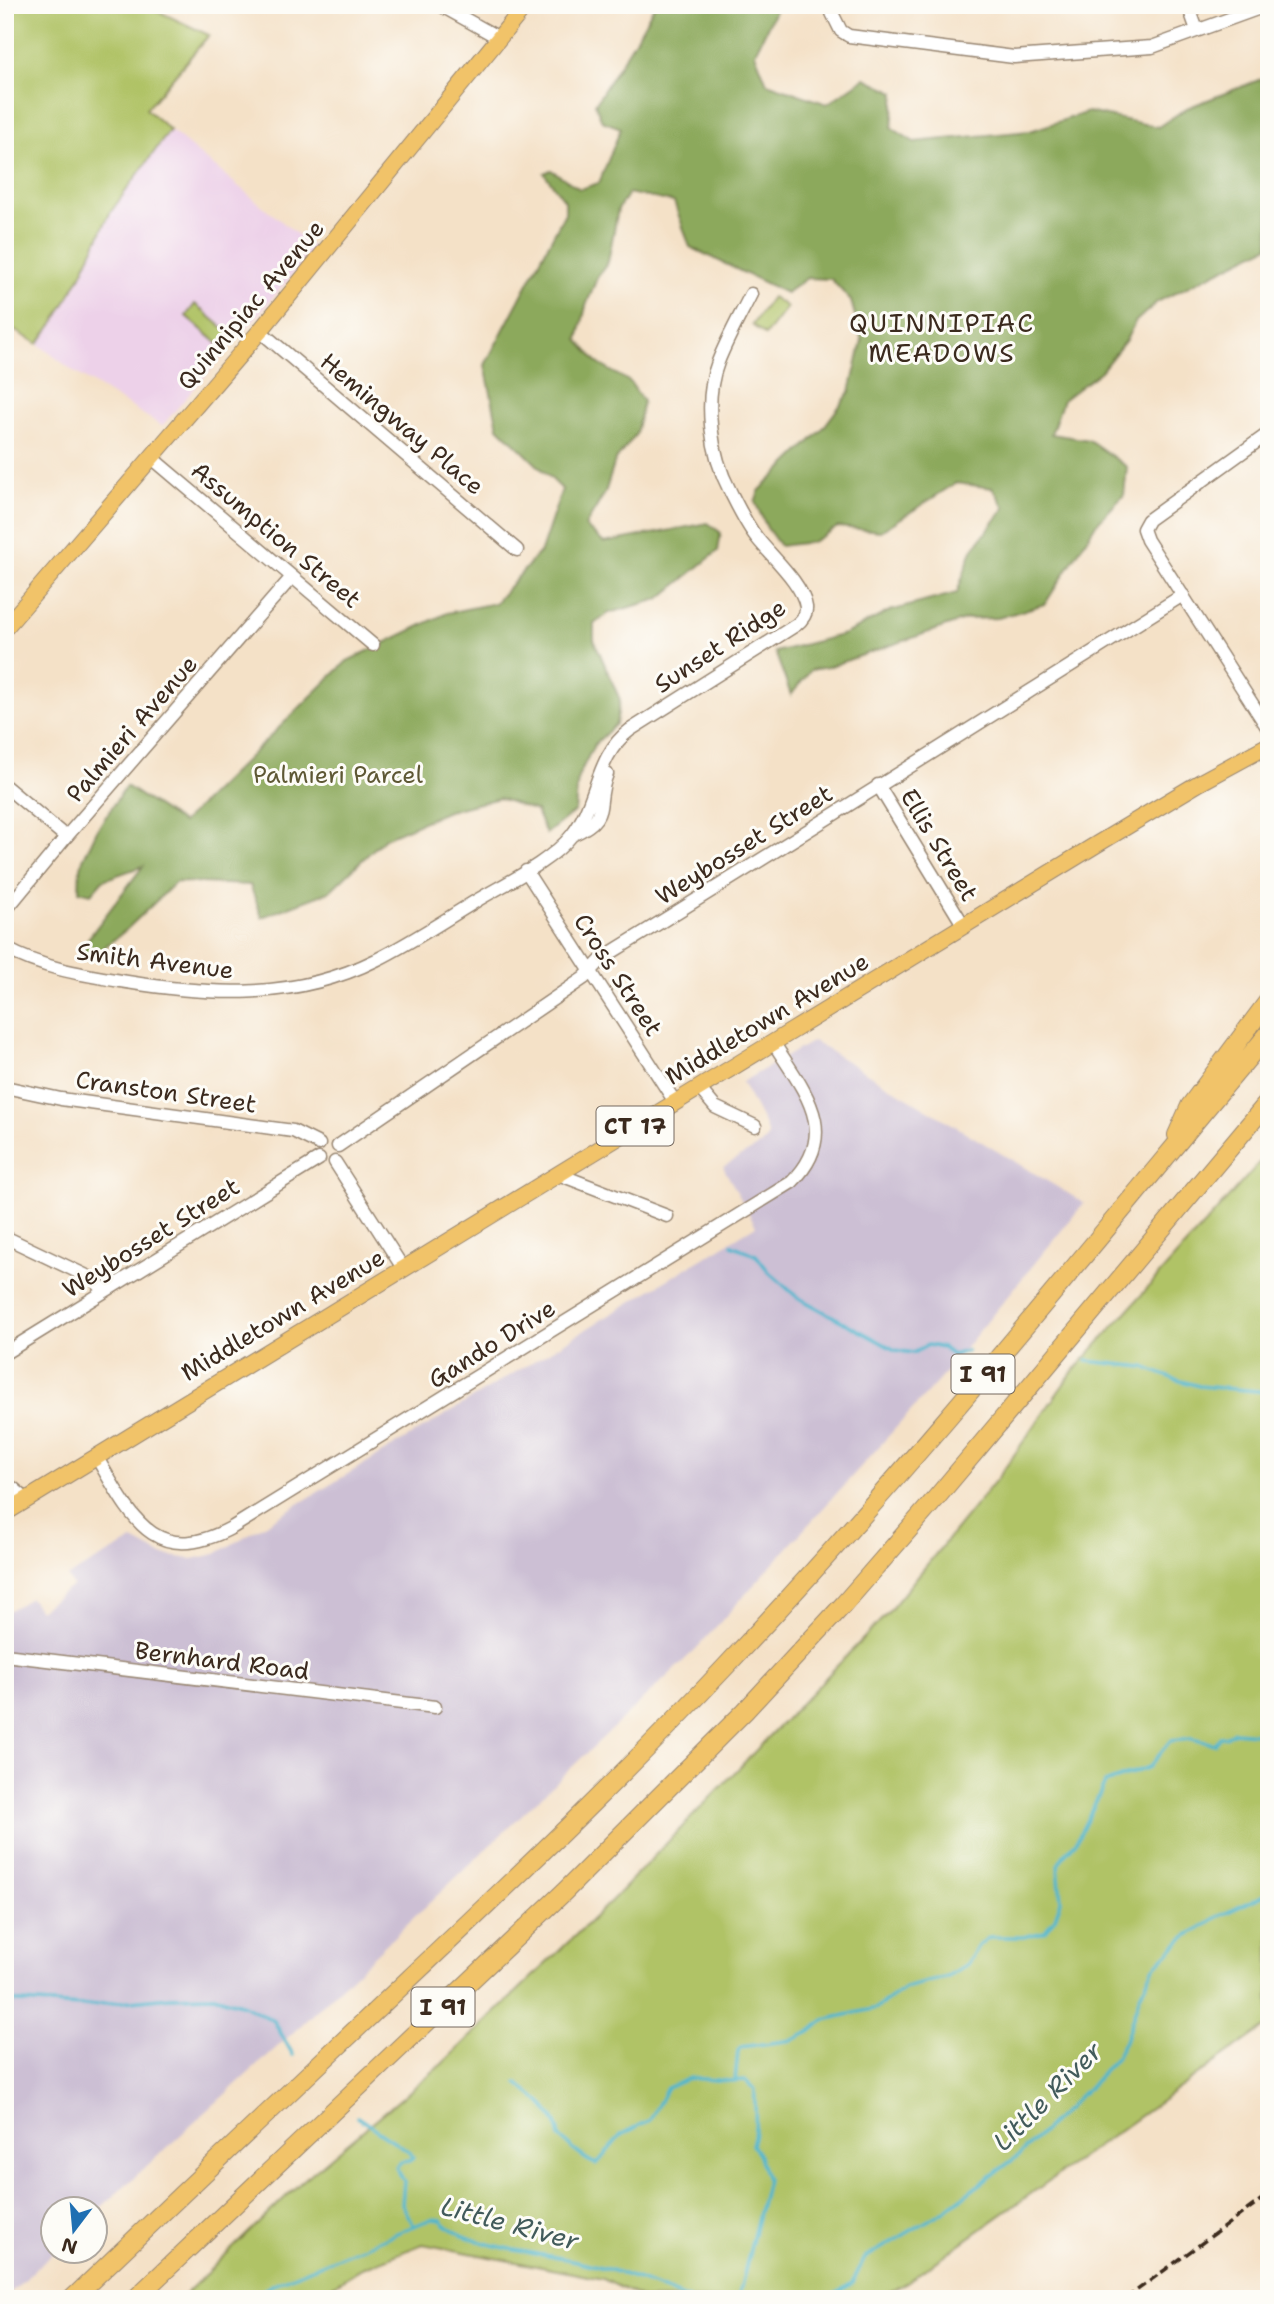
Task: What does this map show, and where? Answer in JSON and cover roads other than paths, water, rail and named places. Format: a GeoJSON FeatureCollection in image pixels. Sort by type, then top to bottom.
{"type":"FeatureCollection","features":[{"type":"Feature","properties":{"kind":"highway"},"geometry":{"type":"LineString","coordinates":[[1174,1146],[1190,1105],[1269,999]]}},
{"type":"Feature","properties":{"kind":"highway","name":"I 91"},"geometry":{"type":"LineString","coordinates":[[72,2299],[512,1881],[687,1707],[872,1505],[1269,1033]]}},
{"type":"Feature","properties":{"kind":"highway","name":"I 91"},"geometry":{"type":"LineString","coordinates":[[135,2299],[565,1891],[745,1711],[906,1533],[1269,1101]]}},
{"type":"Feature","properties":{"kind":"main road","name":"Quinnipiac Avenue"},"geometry":{"type":"LineString","coordinates":[[5,628],[260,331],[526,5]]}},
{"type":"Feature","properties":{"kind":"main road","name":"Middletown Avenue"},"geometry":{"type":"LineString","coordinates":[[5,1513],[1181,794],[1269,745]]}},
{"type":"Feature","properties":{"kind":"street"},"geometry":{"type":"LineString","coordinates":[[440,5],[499,38]]}},
{"type":"Feature","properties":{"kind":"street"},"geometry":{"type":"LineString","coordinates":[[828,5],[841,31],[849,36],[1014,57],[1152,47],[1268,5]]}},
{"type":"Feature","properties":{"kind":"street"},"geometry":{"type":"LineString","coordinates":[[1188,5],[1197,30]]}},
{"type":"Feature","properties":{"kind":"street","name":"Sunset Ridge"},"geometry":{"type":"LineString","coordinates":[[526,871],[572,835],[590,826],[598,817],[603,783],[610,765],[610,752],[619,739],[796,625],[805,614],[806,606],[796,587],[755,536],[736,503],[713,449],[711,396],[714,375],[751,294]]}},
{"type":"Feature","properties":{"kind":"street","name":"Hemingway Place"},"geometry":{"type":"LineString","coordinates":[[260,331],[517,550]]}},
{"type":"Feature","properties":{"kind":"street"},"geometry":{"type":"LineString","coordinates":[[1269,433],[1148,520],[1143,529],[1147,540],[1269,730]]}},
{"type":"Feature","properties":{"kind":"street","name":"Assumption Street"},"geometry":{"type":"LineString","coordinates":[[152,458],[373,645]]}},
{"type":"Feature","properties":{"kind":"street","name":"Palmieri Avenue"},"geometry":{"type":"LineString","coordinates":[[5,911],[292,577]]}},
{"type":"Feature","properties":{"kind":"street","name":"Weybosset Street"},"geometry":{"type":"LineString","coordinates":[[338,1146],[592,972],[604,957],[1183,595]]}},
{"type":"Feature","properties":{"kind":"street","name":"Ellis Street"},"geometry":{"type":"LineString","coordinates":[[878,785],[964,926]]}},
{"type":"Feature","properties":{"kind":"street"},"geometry":{"type":"LineString","coordinates":[[5,786],[66,837]]}},
{"type":"Feature","properties":{"kind":"street","name":"Cross Street"},"geometry":{"type":"LineString","coordinates":[[526,871],[675,1102]]}},
{"type":"Feature","properties":{"kind":"street","name":"Smith Avenue"},"geometry":{"type":"LineString","coordinates":[[5,948],[40,964],[108,979],[194,992],[266,991],[339,975],[375,961],[526,871]]}},
{"type":"Feature","properties":{"kind":"street","name":"Gando Drive"},"geometry":{"type":"LineString","coordinates":[[96,1456],[136,1521],[162,1539],[198,1542],[233,1527],[792,1182],[802,1173],[815,1147],[817,1124],[808,1097],[773,1042]]}},
{"type":"Feature","properties":{"kind":"street","name":"Cranston Street"},"geometry":{"type":"LineString","coordinates":[[5,1087],[81,1102],[293,1130],[320,1144]]}},
{"type":"Feature","properties":{"kind":"street"},"geometry":{"type":"LineString","coordinates":[[699,1088],[715,1107],[755,1126]]}},
{"type":"Feature","properties":{"kind":"street"},"geometry":{"type":"LineString","coordinates":[[329,1140],[338,1146],[340,1153],[335,1162],[324,1163],[319,1158],[317,1153],[320,1144],[329,1140]]}},
{"type":"Feature","properties":{"kind":"street","name":"Weybosset Street"},"geometry":{"type":"LineString","coordinates":[[5,1353],[319,1158]]}},
{"type":"Feature","properties":{"kind":"street"},"geometry":{"type":"LineString","coordinates":[[335,1162],[404,1268]]}},
{"type":"Feature","properties":{"kind":"street"},"geometry":{"type":"LineString","coordinates":[[558,1174],[667,1216]]}},
{"type":"Feature","properties":{"kind":"street"},"geometry":{"type":"LineString","coordinates":[[5,1237],[93,1279],[105,1291]]}},
{"type":"Feature","properties":{"kind":"street"},"geometry":{"type":"LineString","coordinates":[[5,1486],[13,1488],[27,1500]]}},
{"type":"Feature","properties":{"kind":"street","name":"Bernhard Road"},"geometry":{"type":"LineString","coordinates":[[5,1655],[435,1707]]}},
{"type":"Feature","properties":{"kind":"waterway"},"geometry":{"type":"LineString","coordinates":[[732,1245],[756,1255],[769,1272],[797,1297],[895,1350],[913,1353],[928,1345],[943,1348],[952,1355],[967,1351]]}},
{"type":"Feature","properties":{"kind":"waterway"},"geometry":{"type":"LineString","coordinates":[[1087,1361],[1144,1367],[1199,1386],[1269,1392]]}},
{"type":"Feature","properties":{"kind":"waterway"},"geometry":{"type":"LineString","coordinates":[[735,2081],[738,2051],[741,2047],[793,2040],[810,2032],[824,2020],[877,2008],[905,1988],[948,1977],[967,1964],[978,1946],[989,1937],[1023,1937],[1044,1932],[1055,1918],[1061,1901],[1058,1865],[1076,1842],[1105,1783],[1149,1767],[1170,1741],[1191,1739],[1215,1744],[1220,1737],[1234,1732],[1269,1735]]}},
{"type":"Feature","properties":{"kind":"waterway","name":"Little River"},"geometry":{"type":"LineString","coordinates":[[819,2299],[834,2295],[852,2283],[865,2258],[944,2211],[1018,2156],[1116,2057],[1154,1967],[1184,1938],[1217,1917],[1269,1893]]}},
{"type":"Feature","properties":{"kind":"waterway"},"geometry":{"type":"LineString","coordinates":[[5,2001],[81,2006],[170,1997],[214,1996],[244,2005],[274,2021],[293,2055]]}},
{"type":"Feature","properties":{"kind":"waterway"},"geometry":{"type":"LineString","coordinates":[[517,2083],[550,2113],[560,2138],[583,2157],[597,2164],[621,2135],[650,2120],[667,2088],[690,2078],[745,2080],[755,2090],[752,2145],[759,2156],[767,2180],[738,2299]]}},
{"type":"Feature","properties":{"kind":"waterway"},"geometry":{"type":"LineString","coordinates":[[357,2117],[410,2152],[413,2158],[396,2167],[404,2181],[402,2204],[414,2226]]}},
{"type":"Feature","properties":{"kind":"waterway","name":"Little River"},"geometry":{"type":"LineString","coordinates":[[247,2299],[278,2282],[431,2219],[441,2220],[452,2230],[487,2244],[598,2266],[688,2299]]}},
{"type":"Feature","properties":{"kind":"railway"},"geometry":{"type":"LineString","coordinates":[[1125,2299],[1269,2194]]}},
{"type":"Feature","properties":{"kind":"district","name":"QUINNIPIAC MEADOWS"},"geometry":{"type":"Point","coordinates":[942,337]}},
{"type":"Feature","properties":{"kind":"park label","name":"Palmieri Parcel"},"geometry":{"type":"Point","coordinates":[338,775]}}]}
